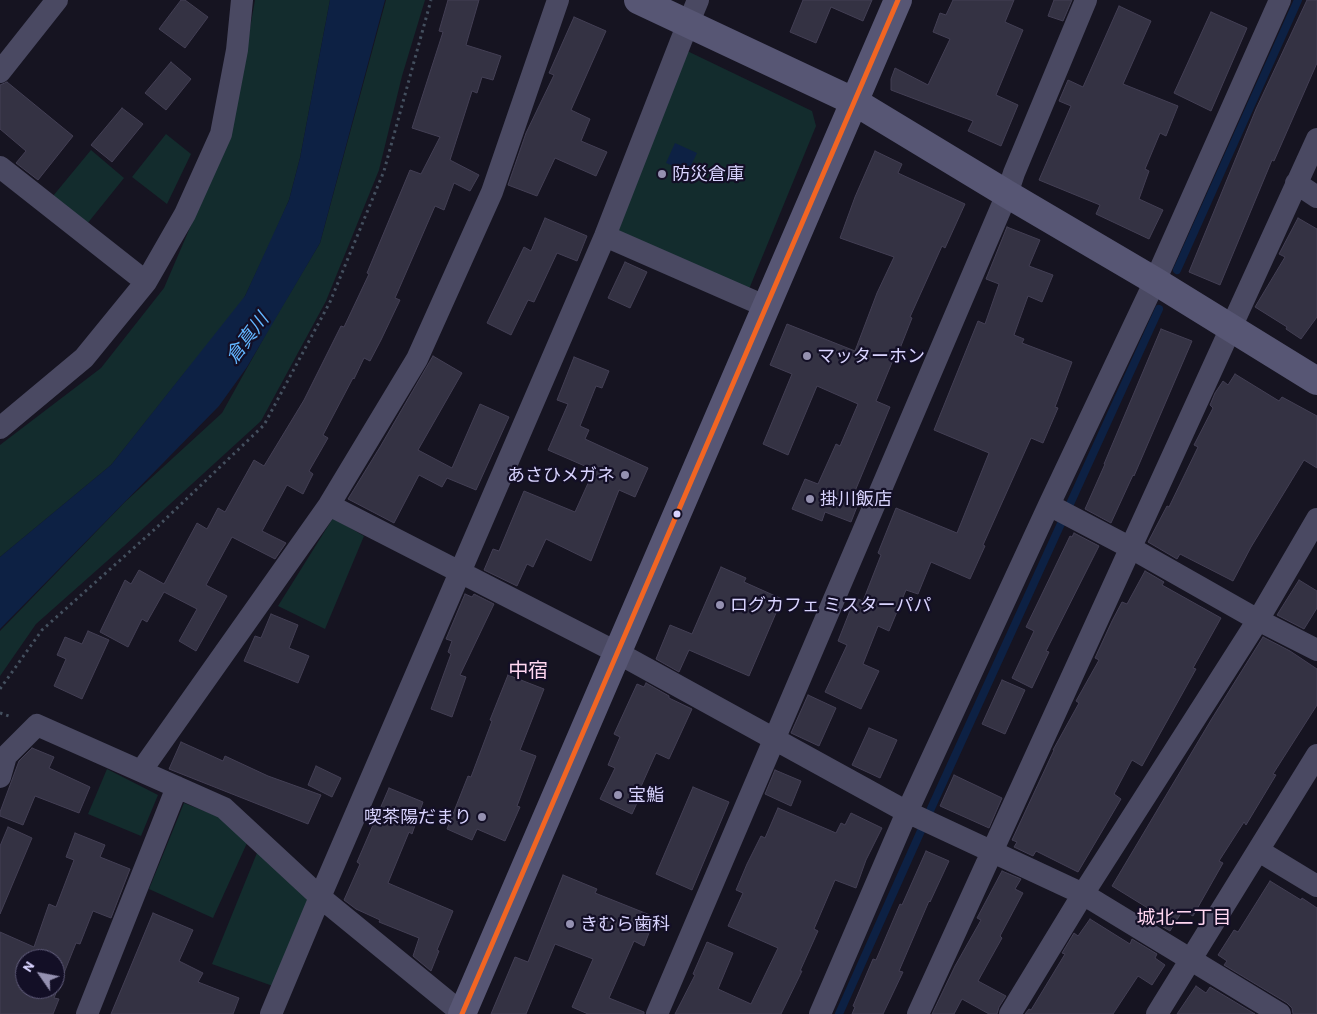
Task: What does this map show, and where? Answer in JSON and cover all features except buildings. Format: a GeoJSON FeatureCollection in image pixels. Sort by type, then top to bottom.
{"type":"FeatureCollection","features":[{"type":"Feature","properties":{"kind":"street"},"geometry":{"type":"LineString","coordinates":[[0,72],[57,0]]}},
{"type":"Feature","properties":{"kind":"street"},"geometry":{"type":"LineString","coordinates":[[0,428],[84,358],[146,282],[185,214],[220,134],[237,50],[242,0]]}},
{"type":"Feature","properties":{"kind":"street"},"geometry":{"type":"LineString","coordinates":[[141,771],[329,505],[417,359],[492,192],[558,0]]}},
{"type":"Feature","properties":{"kind":"street"},"geometry":{"type":"LineString","coordinates":[[638,0],[694,12],[855,102],[1155,281],[1317,381]]}},
{"type":"Feature","properties":{"kind":"street"},"geometry":{"type":"LineString","coordinates":[[0,777],[6,756],[37,724],[224,808],[320,897],[462,1014],[898,0]]}},
{"type":"Feature","properties":{"kind":"street"},"geometry":{"type":"LineString","coordinates":[[657,1014],[1008,194],[1014,173],[1086,0]]}},
{"type":"Feature","properties":{"kind":"street"},"geometry":{"type":"LineString","coordinates":[[820,1014],[918,818],[1049,505],[1155,281],[1280,0]]}},
{"type":"Feature","properties":{"kind":"street"},"geometry":{"type":"LineString","coordinates":[[271,1014],[605,236],[694,12]]}},
{"type":"Feature","properties":{"kind":"street"},"geometry":{"type":"LineString","coordinates":[[918,1014],[1317,139]]}},
{"type":"Feature","properties":{"kind":"street"},"geometry":{"type":"LineString","coordinates":[[0,166],[146,282]]}},
{"type":"Feature","properties":{"kind":"street"},"geometry":{"type":"LineString","coordinates":[[1296,184],[1317,197]]}},
{"type":"Feature","properties":{"kind":"street"},"geometry":{"type":"LineString","coordinates":[[605,236],[767,307]]}},
{"type":"Feature","properties":{"kind":"street"},"geometry":{"type":"LineString","coordinates":[[329,505],[618,653],[918,818],[1083,894],[1280,1014]]}},
{"type":"Feature","properties":{"kind":"street"},"geometry":{"type":"LineString","coordinates":[[1049,505],[1132,548],[1258,620],[1317,650]]}},
{"type":"Feature","properties":{"kind":"street"},"geometry":{"type":"LineString","coordinates":[[1010,1014],[1083,894],[1258,620],[1317,519]]}},
{"type":"Feature","properties":{"kind":"street"},"geometry":{"type":"LineString","coordinates":[[1157,1014],[1317,755]]}},
{"type":"Feature","properties":{"kind":"street"},"geometry":{"type":"LineString","coordinates":[[87,1014],[177,787]]}},
{"type":"Feature","properties":{"kind":"street"},"geometry":{"type":"LineString","coordinates":[[1259,851],[1317,886]]}},
{"type":"Feature","properties":{"kind":"path"},"geometry":{"type":"LineString","coordinates":[[0,689],[42,630],[155,529],[264,425],[330,302],[384,171],[431,0]]}},
{"type":"Feature","properties":{"kind":"green space"},"geometry":{"type":"Polygon","coordinates":[[[255,0],[330,0],[300,158],[289,200],[272,239],[236,315],[186,371],[111,465],[0,557],[0,445],[101,368],[164,288],[232,130],[255,0]]]}},
{"type":"Feature","properties":{"kind":"green space"},"geometry":{"type":"Polygon","coordinates":[[[386,0],[425,0],[402,76],[379,170],[326,301],[261,421],[36,624],[0,676],[0,631],[125,502],[222,413],[320,243],[386,0]]]}},
{"type":"Feature","properties":{"kind":"green space"},"geometry":{"type":"Polygon","coordinates":[[[681,48],[812,111],[816,126],[747,294],[612,235],[681,48]]]}},
{"type":"Feature","properties":{"kind":"green space"},"geometry":{"type":"Polygon","coordinates":[[[166,134],[191,154],[167,204],[132,177],[166,134]]]}},
{"type":"Feature","properties":{"kind":"green space"},"geometry":{"type":"Polygon","coordinates":[[[91,150],[124,178],[87,224],[53,196],[91,150]]]}},
{"type":"Feature","properties":{"kind":"green space"},"geometry":{"type":"Polygon","coordinates":[[[333,518],[364,536],[325,629],[278,606],[333,518]]]}},
{"type":"Feature","properties":{"kind":"green space"},"geometry":{"type":"Polygon","coordinates":[[[107,769],[158,795],[141,836],[88,814],[107,769]]]}},
{"type":"Feature","properties":{"kind":"green space"},"geometry":{"type":"Polygon","coordinates":[[[184,803],[222,818],[247,843],[213,918],[149,889],[184,803]]]}},
{"type":"Feature","properties":{"kind":"green space"},"geometry":{"type":"Polygon","coordinates":[[[261,843],[320,897],[281,989],[212,964],[261,843]]]}},
{"type":"Feature","properties":{"kind":"water","name":"倉真川"},"geometry":{"type":"Polygon","coordinates":[[[330,0],[385,0],[320,243],[247,367],[219,406],[0,629],[0,557],[111,465],[245,296],[289,200],[300,158],[330,0]]]}},
{"type":"Feature","properties":{"kind":"water"},"geometry":{"type":"Polygon","coordinates":[[[675,143],[697,153],[688,172],[666,163],[675,143]]]}},
{"type":"Feature","properties":{"kind":"waterway"},"geometry":{"type":"LineString","coordinates":[[1177,270],[1298,0]]}},
{"type":"Feature","properties":{"kind":"waterway"},"geometry":{"type":"LineString","coordinates":[[839,1014],[1159,309]]}},
{"type":"Feature","properties":{"kind":"transit line"},"geometry":{"type":"LineString","coordinates":[[462,1014],[898,0]]}},
{"type":"Feature","properties":{"kind":"place","name":"防災倉庫"},"geometry":{"type":"Point","coordinates":[662,174]}},
{"type":"Feature","properties":{"kind":"place","name":"マッターホン"},"geometry":{"type":"Point","coordinates":[807,356]}},
{"type":"Feature","properties":{"kind":"place","name":"あさひメガネ"},"geometry":{"type":"Point","coordinates":[625,475]}},
{"type":"Feature","properties":{"kind":"place","name":"掛川飯店"},"geometry":{"type":"Point","coordinates":[810,499]}},
{"type":"Feature","properties":{"kind":"place","name":"ログカフェ ミスターパパ"},"geometry":{"type":"Point","coordinates":[720,605]}},
{"type":"Feature","properties":{"kind":"place","name":"宝鮨"},"geometry":{"type":"Point","coordinates":[618,795]}},
{"type":"Feature","properties":{"kind":"place","name":"喫茶陽だまり"},"geometry":{"type":"Point","coordinates":[482,817]}},
{"type":"Feature","properties":{"kind":"place","name":"きむら歯科"},"geometry":{"type":"Point","coordinates":[570,924]}},
{"type":"Feature","properties":{"kind":"district","name":"中宿"},"geometry":{"type":"Point","coordinates":[528,670]}},
{"type":"Feature","properties":{"kind":"district","name":"城北二丁目"},"geometry":{"type":"Point","coordinates":[1184,918]}}]}
